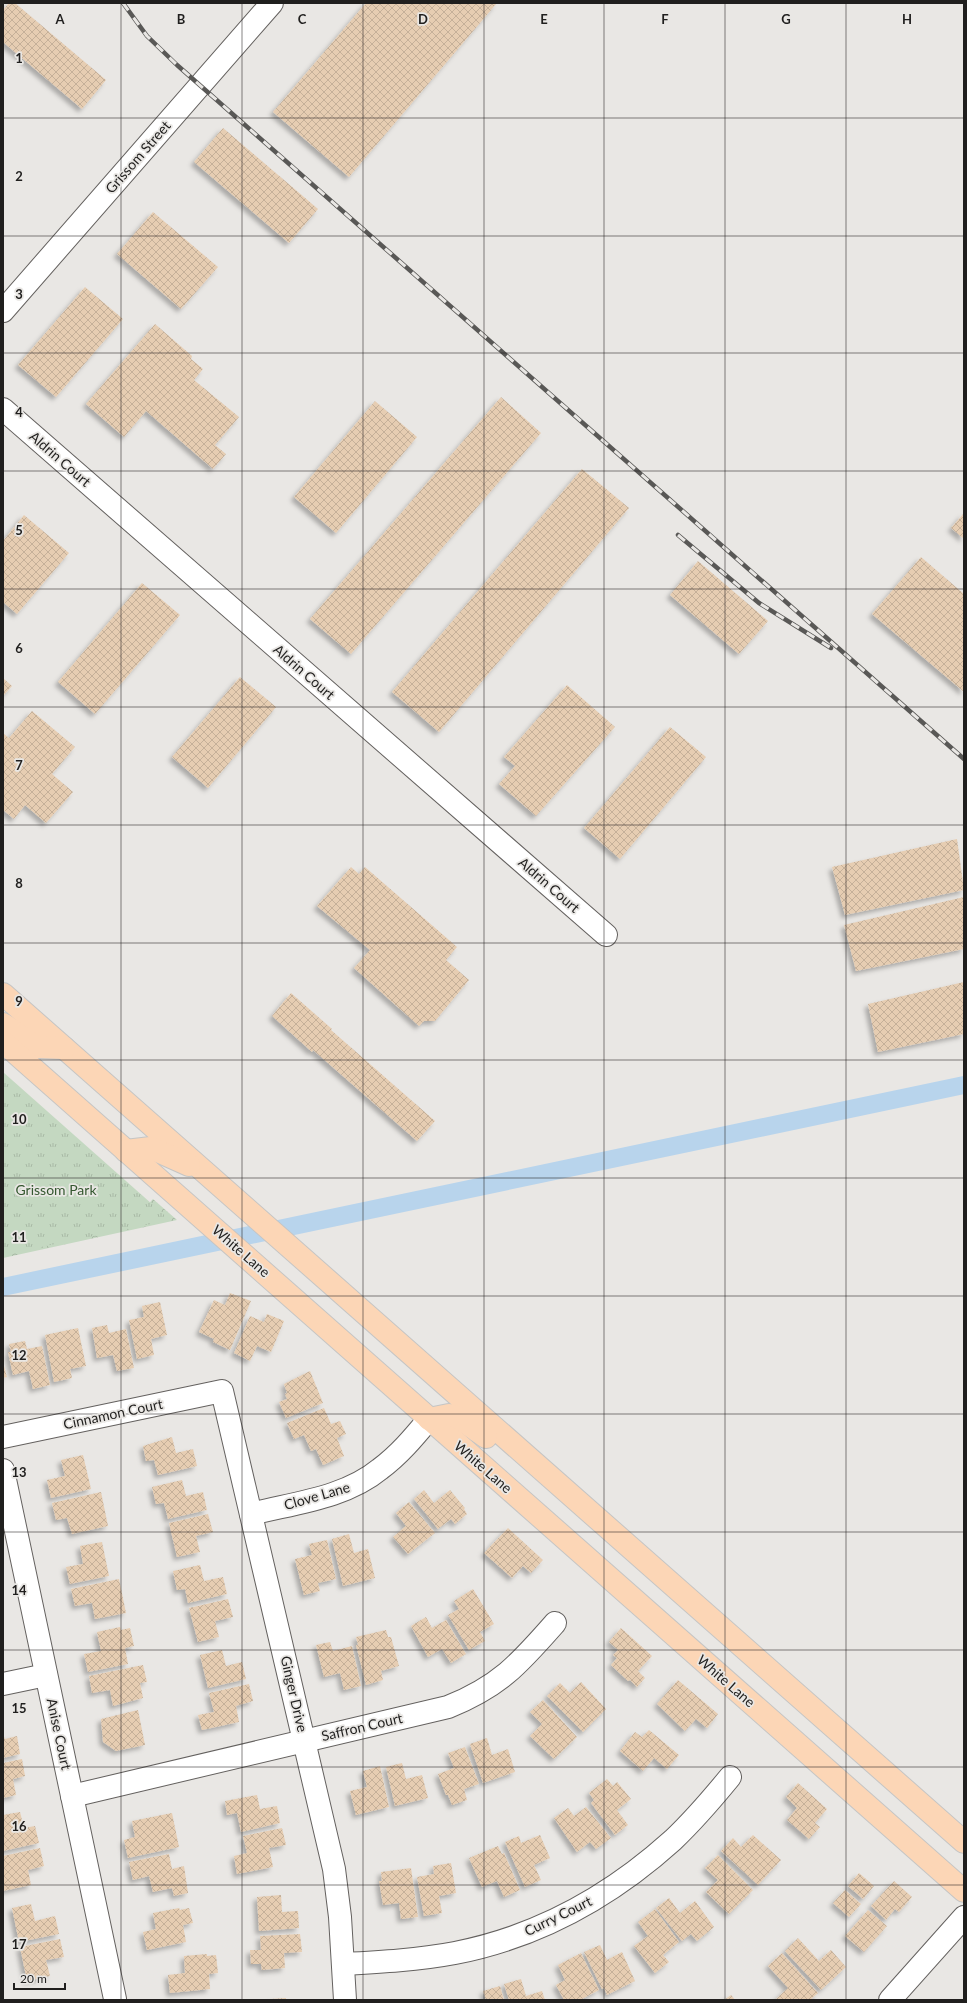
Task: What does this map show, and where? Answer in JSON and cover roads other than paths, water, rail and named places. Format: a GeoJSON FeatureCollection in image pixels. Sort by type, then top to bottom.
{"type":"FeatureCollection","features":[{"type":"Feature","properties":{"kind":"main road"},"geometry":{"type":"LineString","coordinates":[[3,994],[214,1178],[964,1842]]}},
{"type":"Feature","properties":{"kind":"main road"},"geometry":{"type":"LineString","coordinates":[[3,1024],[37,1047],[64,1048]]}},
{"type":"Feature","properties":{"kind":"main road","name":"White Lane"},"geometry":{"type":"LineString","coordinates":[[3,1042],[279,1284],[964,1891]]}},
{"type":"Feature","properties":{"kind":"main road"},"geometry":{"type":"LineString","coordinates":[[126,1151],[152,1148],[214,1178]]}},
{"type":"Feature","properties":{"kind":"main road"},"geometry":{"type":"LineString","coordinates":[[430,1419],[449,1415],[458,1417],[568,1493]]}},
{"type":"Feature","properties":{"kind":"street","name":"Grissom Street"},"geometry":{"type":"LineString","coordinates":[[3,312],[272,3]]}},
{"type":"Feature","properties":{"kind":"street","name":"Aldrin Court"},"geometry":{"type":"LineString","coordinates":[[3,409],[606,935]]}},
{"type":"Feature","properties":{"kind":"street","name":"Cinnamon Court"},"geometry":{"type":"LineString","coordinates":[[3,1437],[222,1391]]}},
{"type":"Feature","properties":{"kind":"street","name":"Ginger Drive"},"geometry":{"type":"LineString","coordinates":[[222,1391],[334,1869],[340,1917],[345,2000]]}},
{"type":"Feature","properties":{"kind":"street","name":"Clove Lane"},"geometry":{"type":"LineString","coordinates":[[251,1514],[336,1493],[356,1485],[398,1455],[430,1419]]}},
{"type":"Feature","properties":{"kind":"street","name":"Anise Court"},"geometry":{"type":"LineString","coordinates":[[3,1470],[115,1999]]}},
{"type":"Feature","properties":{"kind":"street","name":"Saffron Court"},"geometry":{"type":"LineString","coordinates":[[72,1796],[448,1707],[473,1697],[497,1682],[517,1665],[555,1623]]}},
{"type":"Feature","properties":{"kind":"street"},"geometry":{"type":"LineString","coordinates":[[3,1684],[46,1674]]}},
{"type":"Feature","properties":{"kind":"street","name":"Curry Court"},"geometry":{"type":"LineString","coordinates":[[343,1964],[416,1959],[455,1953],[530,1931],[573,1911],[606,1892],[644,1864],[674,1839],[730,1778]]}},
{"type":"Feature","properties":{"kind":"street"},"geometry":{"type":"LineString","coordinates":[[890,2000],[964,1917]]}},
{"type":"Feature","properties":{"kind":"waterway"},"geometry":{"type":"LineString","coordinates":[[3,1287],[964,1085]]}},
{"type":"Feature","properties":{"kind":"railway"},"geometry":{"type":"LineString","coordinates":[[123,3],[147,36],[177,65],[964,759]]}},
{"type":"Feature","properties":{"kind":"railway"},"geometry":{"type":"LineString","coordinates":[[678,535],[759,603],[831,648]]}},
{"type":"Feature","properties":{"kind":"park label","name":"Grissom Park"},"geometry":{"type":"Point","coordinates":[56,1190]}}]}
